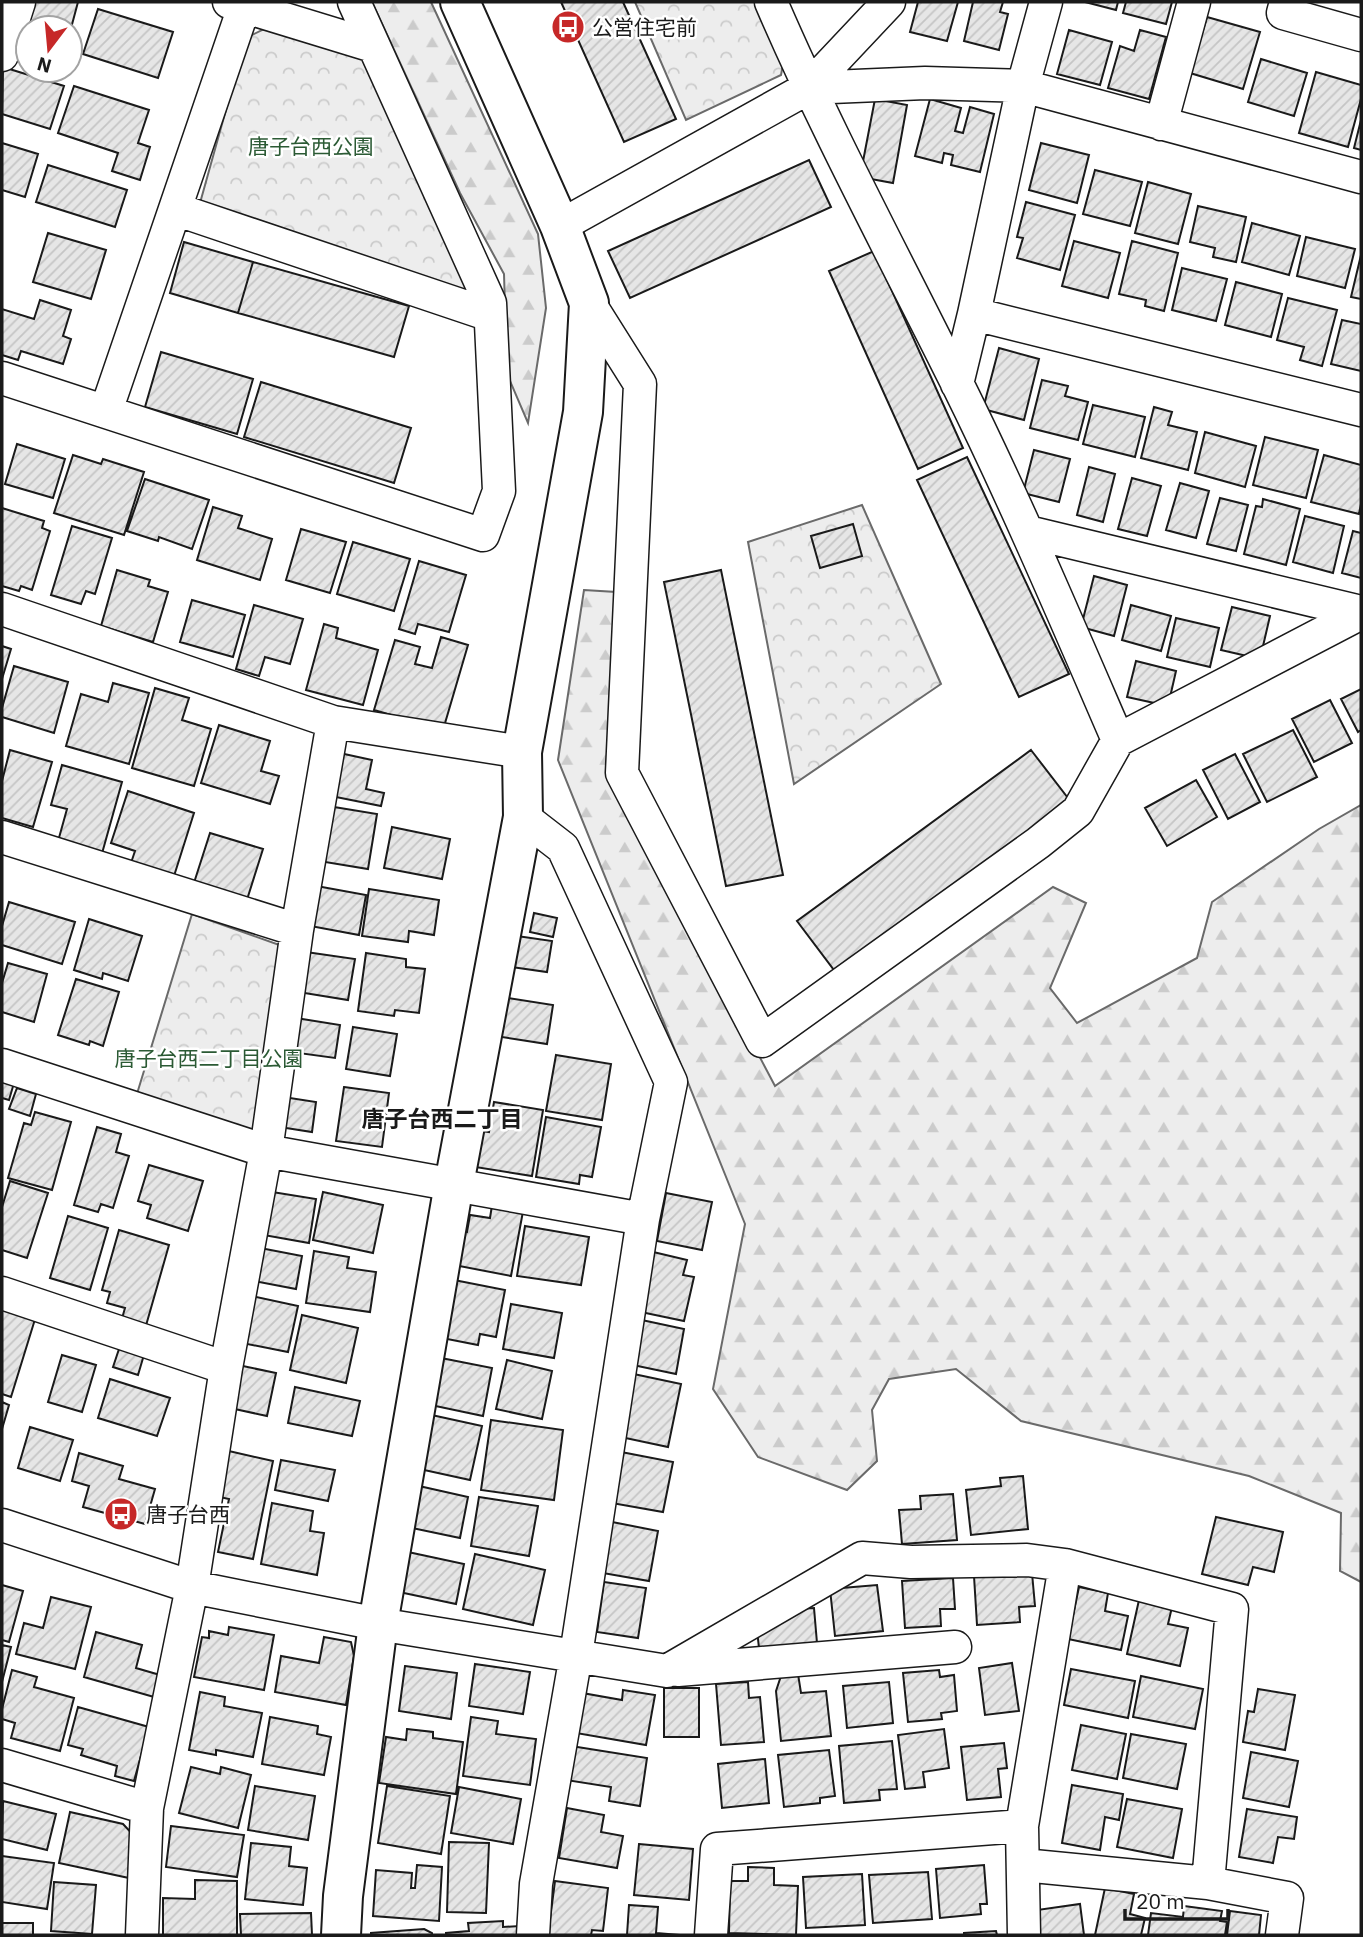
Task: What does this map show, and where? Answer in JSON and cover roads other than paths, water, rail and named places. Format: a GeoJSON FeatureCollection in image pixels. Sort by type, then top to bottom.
{"type":"FeatureCollection","features":[{"type":"Feature","properties":{"kind":"street"},"geometry":{"type":"LineString","coordinates":[[2,54],[19,2]]}},
{"type":"Feature","properties":{"kind":"street"},"geometry":{"type":"LineString","coordinates":[[2,378],[483,535],[499,491],[490,303],[354,2]]}},
{"type":"Feature","properties":{"kind":"street"},"geometry":{"type":"LineString","coordinates":[[460,2],[560,226],[589,303],[640,384],[622,773],[762,1041],[1038,843],[1078,811],[1118,740],[1361,612]]}},
{"type":"Feature","properties":{"kind":"street"},"geometry":{"type":"LineString","coordinates":[[771,2],[808,88],[1028,532],[1118,740]]}},
{"type":"Feature","properties":{"kind":"street"},"geometry":{"type":"LineString","coordinates":[[560,226],[808,88],[888,2]]}},
{"type":"Feature","properties":{"kind":"street"},"geometry":{"type":"LineString","coordinates":[[957,384],[1023,86],[1046,2]]}},
{"type":"Feature","properties":{"kind":"street"},"geometry":{"type":"LineString","coordinates":[[1161,124],[1194,2]]}},
{"type":"Feature","properties":{"kind":"street"},"geometry":{"type":"LineString","coordinates":[[1286,2],[1283,13],[1361,35]]}},
{"type":"Feature","properties":{"kind":"street"},"geometry":{"type":"LineString","coordinates":[[106,411],[175,209],[236,4],[373,46]]}},
{"type":"Feature","properties":{"kind":"street"},"geometry":{"type":"LineString","coordinates":[[808,88],[925,83],[1023,86],[1361,177]]}},
{"type":"Feature","properties":{"kind":"street"},"geometry":{"type":"LineString","coordinates":[[175,209],[490,315]]}},
{"type":"Feature","properties":{"kind":"street"},"geometry":{"type":"LineString","coordinates":[[341,1935],[343,1896],[378,1624],[454,1184],[523,817],[522,752],[583,412],[589,303]]}},
{"type":"Feature","properties":{"kind":"street"},"geometry":{"type":"LineString","coordinates":[[974,314],[1361,410]]}},
{"type":"Feature","properties":{"kind":"street"},"geometry":{"type":"LineString","coordinates":[[1028,532],[1361,612]]}},
{"type":"Feature","properties":{"kind":"street"},"geometry":{"type":"LineString","coordinates":[[2,609],[333,722],[522,752]]}},
{"type":"Feature","properties":{"kind":"street"},"geometry":{"type":"LineString","coordinates":[[142,1935],[147,1808],[192,1587],[226,1368],[266,1151],[297,930],[333,722]]}},
{"type":"Feature","properties":{"kind":"street"},"geometry":{"type":"LineString","coordinates":[[523,817],[562,848],[671,1082],[643,1219],[576,1655],[536,1884],[533,1935]]}},
{"type":"Feature","properties":{"kind":"street"},"geometry":{"type":"LineString","coordinates":[[2,837],[297,930]]}},
{"type":"Feature","properties":{"kind":"street"},"geometry":{"type":"LineString","coordinates":[[2,1065],[266,1151],[643,1219]]}},
{"type":"Feature","properties":{"kind":"street"},"geometry":{"type":"LineString","coordinates":[[2,1293],[226,1368]]}},
{"type":"Feature","properties":{"kind":"street"},"geometry":{"type":"LineString","coordinates":[[2,1525],[192,1587],[378,1624],[667,1671],[955,1647]]}},
{"type":"Feature","properties":{"kind":"street"},"geometry":{"type":"LineString","coordinates":[[667,1671],[862,1558],[911,1562],[1027,1560],[1065,1565],[1232,1609],[1208,1883]]}},
{"type":"Feature","properties":{"kind":"street"},"geometry":{"type":"LineString","coordinates":[[1024,1935],[1022,1826],[1065,1565]]}},
{"type":"Feature","properties":{"kind":"street"},"geometry":{"type":"LineString","coordinates":[[2,1765],[147,1808]]}},
{"type":"Feature","properties":{"kind":"street"},"geometry":{"type":"LineString","coordinates":[[711,1935],[716,1849],[1022,1826]]}},
{"type":"Feature","properties":{"kind":"street"},"geometry":{"type":"LineString","coordinates":[[1023,1865],[1208,1883],[1287,1898],[1283,1935]]}},
{"type":"Feature","properties":{"kind":"place","name":"公営住宅前"},"geometry":{"type":"Point","coordinates":[568,27]}},
{"type":"Feature","properties":{"kind":"place","name":"唐子台西"},"geometry":{"type":"Point","coordinates":[121,1514]}},
{"type":"Feature","properties":{"kind":"district","name":"唐子台西二丁目"},"geometry":{"type":"Point","coordinates":[442,1118]}},
{"type":"Feature","properties":{"kind":"park label","name":"唐子台西公園"},"geometry":{"type":"Point","coordinates":[311,146]}},
{"type":"Feature","properties":{"kind":"park label","name":"唐子台西二丁目公園"},"geometry":{"type":"Point","coordinates":[209,1058]}}]}
